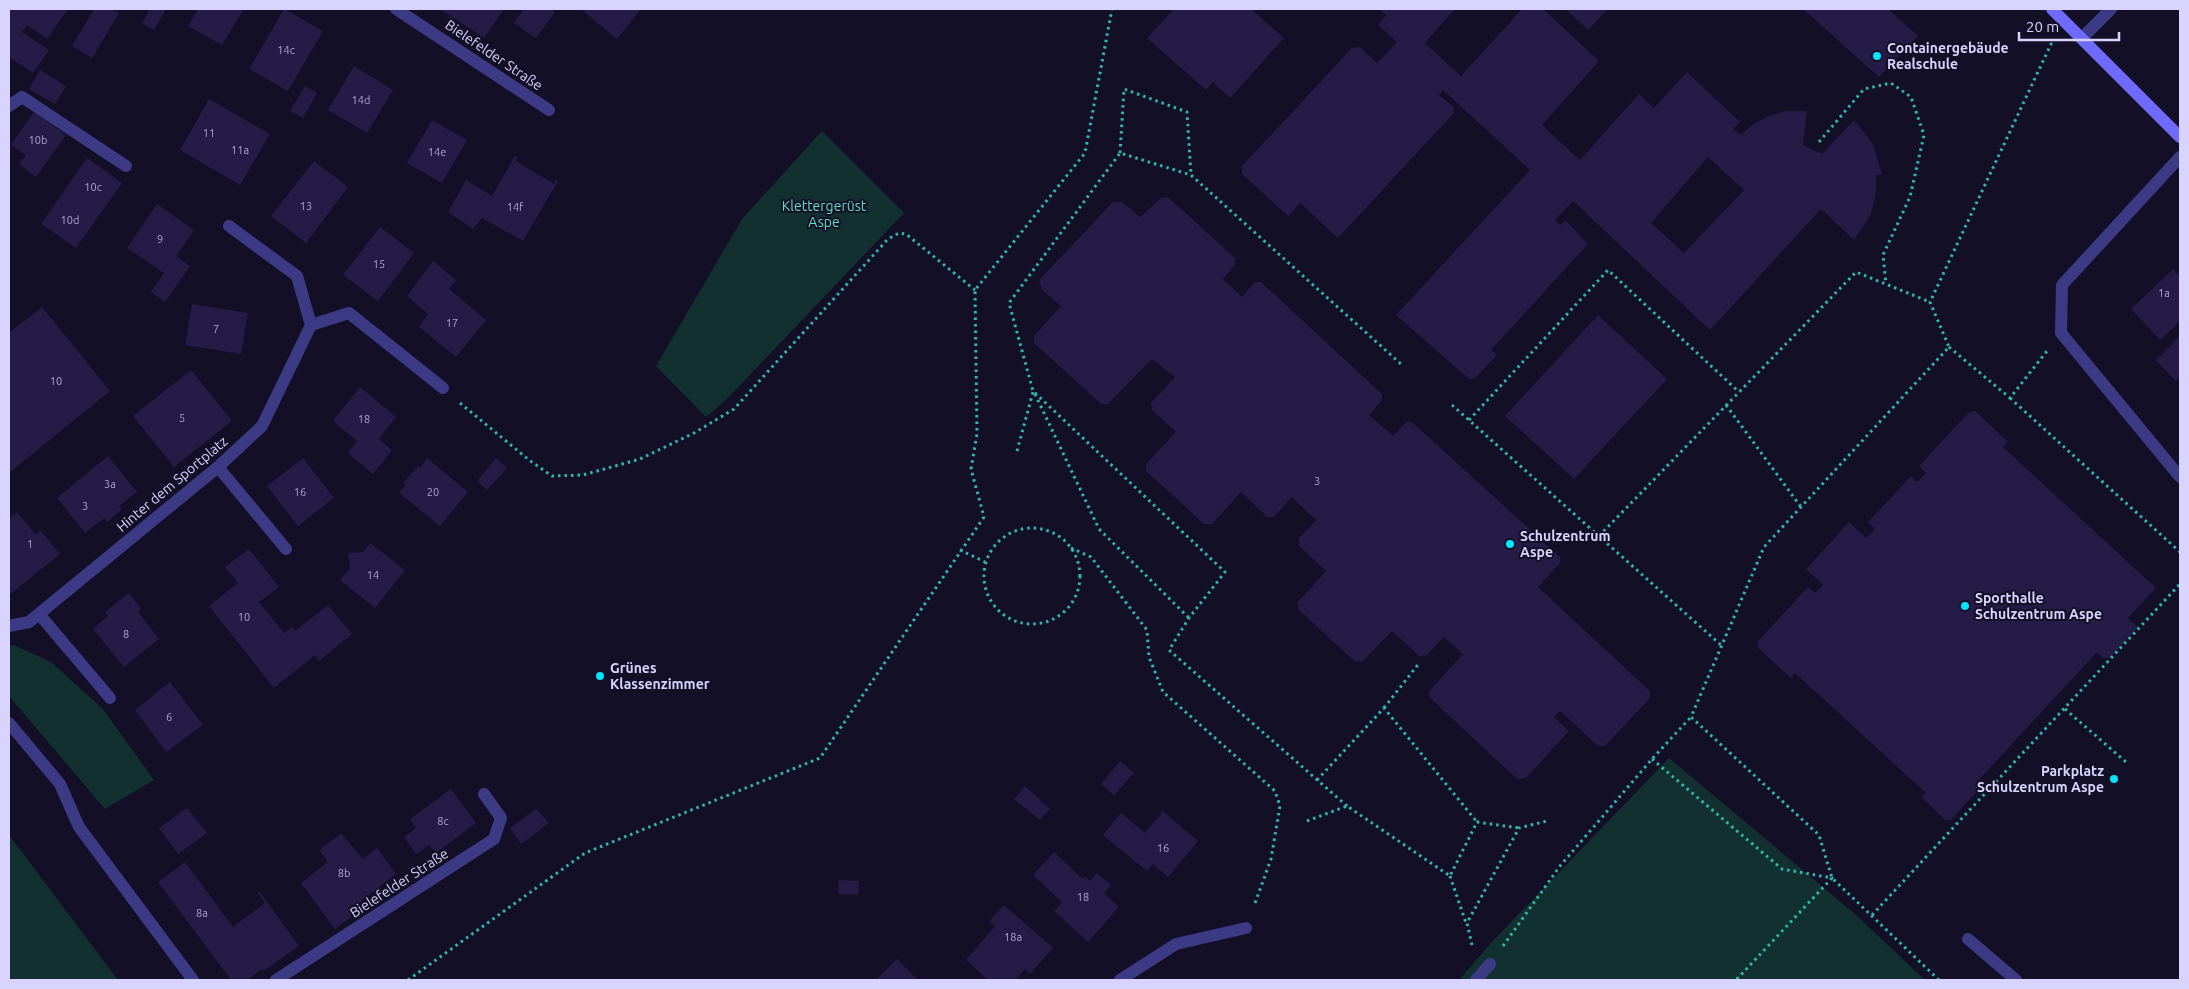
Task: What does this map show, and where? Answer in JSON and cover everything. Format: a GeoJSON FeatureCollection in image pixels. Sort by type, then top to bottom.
{"type":"FeatureCollection","features":[{"type":"Feature","properties":{"kind":"street","name":"Bielefelder Straße"},"geometry":{"type":"LineString","coordinates":[[396,9],[549,110]]}},
{"type":"Feature","properties":{"kind":"street"},"geometry":{"type":"LineString","coordinates":[[2052,9],[2180,137]]}},
{"type":"Feature","properties":{"kind":"street"},"geometry":{"type":"LineString","coordinates":[[2082,38],[2111,9]]}},
{"type":"Feature","properties":{"kind":"street"},"geometry":{"type":"LineString","coordinates":[[9,106],[22,97],[126,166]]}},
{"type":"Feature","properties":{"kind":"street"},"geometry":{"type":"LineString","coordinates":[[2180,157],[2062,284],[2061,333],[2180,477]]}},
{"type":"Feature","properties":{"kind":"street"},"geometry":{"type":"LineString","coordinates":[[229,226],[297,276],[311,325],[349,313],[443,388]]}},
{"type":"Feature","properties":{"kind":"street","name":"Hinter dem Sportplatz"},"geometry":{"type":"LineString","coordinates":[[9,626],[29,622],[218,467],[262,426],[311,325]]}},
{"type":"Feature","properties":{"kind":"street"},"geometry":{"type":"LineString","coordinates":[[218,467],[286,549]]}},
{"type":"Feature","properties":{"kind":"street"},"geometry":{"type":"LineString","coordinates":[[39,614],[110,698]]}},
{"type":"Feature","properties":{"kind":"street"},"geometry":{"type":"LineString","coordinates":[[9,723],[60,784],[79,827],[193,980]]}},
{"type":"Feature","properties":{"kind":"street","name":"Bielefelder Straße"},"geometry":{"type":"LineString","coordinates":[[276,980],[494,839],[501,818],[484,794]]}},
{"type":"Feature","properties":{"kind":"street"},"geometry":{"type":"LineString","coordinates":[[1120,980],[1176,944],[1246,928]]}},
{"type":"Feature","properties":{"kind":"street"},"geometry":{"type":"LineString","coordinates":[[1968,940],[2016,980]]}},
{"type":"Feature","properties":{"kind":"street"},"geometry":{"type":"LineString","coordinates":[[1476,980],[1490,964]]}},
{"type":"Feature","properties":{"kind":"path"},"geometry":{"type":"LineString","coordinates":[[408,980],[585,853],[820,758],[984,517],[971,469],[977,434],[974,290],[1085,153],[1112,9]]}},
{"type":"Feature","properties":{"kind":"path"},"geometry":{"type":"LineString","coordinates":[[1930,302],[2063,20]]}},
{"type":"Feature","properties":{"kind":"path"},"geometry":{"type":"LineString","coordinates":[[1819,142],[1864,89],[1891,84],[1911,96],[1924,135],[1910,197],[1883,255],[1886,284]]}},
{"type":"Feature","properties":{"kind":"path"},"geometry":{"type":"LineString","coordinates":[[1189,618],[1099,529],[1033,391],[1009,303],[1120,152],[1124,89],[1187,112],[1191,175]]}},
{"type":"Feature","properties":{"kind":"path"},"geometry":{"type":"LineString","coordinates":[[1120,152],[1191,175],[1402,365]]}},
{"type":"Feature","properties":{"kind":"path"},"geometry":{"type":"LineString","coordinates":[[443,388],[529,460],[552,476],[583,475],[640,458],[694,433],[734,409],[888,239],[899,233],[906,234],[974,290]]}},
{"type":"Feature","properties":{"kind":"path"},"geometry":{"type":"LineString","coordinates":[[1469,420],[1608,270],[1739,392]]}},
{"type":"Feature","properties":{"kind":"path"},"geometry":{"type":"LineString","coordinates":[[1599,536],[1856,272],[1930,302],[1949,347],[2010,398],[2180,552]]}},
{"type":"Feature","properties":{"kind":"path"},"geometry":{"type":"LineString","coordinates":[[2010,398],[2061,333]]}},
{"type":"Feature","properties":{"kind":"path"},"geometry":{"type":"LineString","coordinates":[[1490,964],[1560,866],[1652,759],[1692,717],[1764,547],[1949,347]]}},
{"type":"Feature","properties":{"kind":"path"},"geometry":{"type":"LineString","coordinates":[[1017,451],[1033,391]]}},
{"type":"Feature","properties":{"kind":"path"},"geometry":{"type":"LineString","coordinates":[[1033,391],[1225,572],[1189,618],[1169,650],[1347,806],[1450,876],[1467,923],[1472,945]]}},
{"type":"Feature","properties":{"kind":"path"},"geometry":{"type":"LineString","coordinates":[[1452,405],[1722,646]]}},
{"type":"Feature","properties":{"kind":"path"},"geometry":{"type":"LineString","coordinates":[[1726,405],[1801,507]]}},
{"type":"Feature","properties":{"kind":"path"},"geometry":{"type":"LineString","coordinates":[[1032,527],[1048,530],[1061,537],[1071,548],[1079,563],[1080,579],[1077,595],[1068,608],[1055,619],[1040,624],[1023,624],[1008,618],[995,608],[987,594],[983,578],[985,562],[998,543],[1017,530],[1032,527]]}},
{"type":"Feature","properties":{"kind":"path"},"geometry":{"type":"LineString","coordinates":[[1071,548],[1091,557],[1148,630],[1149,657],[1163,692],[1275,791],[1280,806],[1271,859],[1246,928]]}},
{"type":"Feature","properties":{"kind":"path"},"geometry":{"type":"LineString","coordinates":[[960,550],[985,562]]}},
{"type":"Feature","properties":{"kind":"path"},"geometry":{"type":"LineString","coordinates":[[1872,916],[2180,584]]}},
{"type":"Feature","properties":{"kind":"path"},"geometry":{"type":"LineString","coordinates":[[1317,780],[1384,708],[1420,662]]}},
{"type":"Feature","properties":{"kind":"path"},"geometry":{"type":"LineString","coordinates":[[1384,708],[1477,822],[1519,828],[1547,821]]}},
{"type":"Feature","properties":{"kind":"path"},"geometry":{"type":"LineString","coordinates":[[2065,709],[2126,762]]}},
{"type":"Feature","properties":{"kind":"path"},"geometry":{"type":"LineString","coordinates":[[1692,717],[1819,835],[1832,878],[1939,980]]}},
{"type":"Feature","properties":{"kind":"path"},"geometry":{"type":"LineString","coordinates":[[1652,759],[1782,869],[1832,878]]}},
{"type":"Feature","properties":{"kind":"path"},"geometry":{"type":"LineString","coordinates":[[1307,821],[1347,806]]}},
{"type":"Feature","properties":{"kind":"path"},"geometry":{"type":"LineString","coordinates":[[1450,876],[1477,822]]}},
{"type":"Feature","properties":{"kind":"path"},"geometry":{"type":"LineString","coordinates":[[1467,923],[1519,828]]}},
{"type":"Feature","properties":{"kind":"path"},"geometry":{"type":"LineString","coordinates":[[1736,980],[1832,878]]}},
{"type":"Feature","properties":{"kind":"green space","name":"Klettergerüst Aspe"},"geometry":{"type":"Polygon","coordinates":[[[822,131],[904,213],[727,399],[706,417],[656,366],[742,219],[822,131]]]}},
{"type":"Feature","properties":{"kind":"green space"},"geometry":{"type":"Polygon","coordinates":[[[14,645],[51,662],[102,708],[154,780],[105,809],[9,696],[9,646],[14,645]]]}},
{"type":"Feature","properties":{"kind":"green space"},"geometry":{"type":"Polygon","coordinates":[[[1669,758],[1855,914],[1925,980],[1459,980],[1491,943],[1669,758]]]}},
{"type":"Feature","properties":{"kind":"green space"},"geometry":{"type":"Polygon","coordinates":[[[9,835],[118,980],[9,980],[9,835]]]}},
{"type":"Feature","properties":{"kind":"building"},"geometry":{"type":"Polygon","coordinates":[[[9,9],[68,9],[47,39],[27,25],[22,32],[49,50],[33,73],[9,57],[9,9]]]}},
{"type":"Feature","properties":{"kind":"building"},"geometry":{"type":"Polygon","coordinates":[[[94,9],[112,9],[119,13],[92,58],[72,46],[94,9]]]}},
{"type":"Feature","properties":{"kind":"building"},"geometry":{"type":"Polygon","coordinates":[[[150,9],[166,9],[154,30],[142,23],[150,9]]]}},
{"type":"Feature","properties":{"kind":"building"},"geometry":{"type":"Polygon","coordinates":[[[198,9],[244,9],[222,45],[188,26],[198,9]]]}},
{"type":"Feature","properties":{"kind":"building"},"geometry":{"type":"Polygon","coordinates":[[[284,9],[323,31],[288,91],[249,69],[284,9]]]}},
{"type":"Feature","properties":{"kind":"building"},"geometry":{"type":"Polygon","coordinates":[[[440,9],[504,9],[484,38],[440,9]]]}},
{"type":"Feature","properties":{"kind":"building"},"geometry":{"type":"Polygon","coordinates":[[[524,9],[551,9],[555,12],[536,38],[514,23],[524,9]]]}},
{"type":"Feature","properties":{"kind":"building"},"geometry":{"type":"Polygon","coordinates":[[[583,9],[641,9],[617,39],[583,9]]]}},
{"type":"Feature","properties":{"kind":"building"},"geometry":{"type":"Polygon","coordinates":[[[1174,9],[1251,9],[1284,38],[1230,98],[1213,82],[1206,90],[1147,38],[1174,9]]]}},
{"type":"Feature","properties":{"kind":"building"},"geometry":{"type":"Polygon","coordinates":[[[1379,9],[1455,9],[1425,43],[1461,76],[1522,9],[1543,9],[1599,61],[1542,125],[1580,160],[1639,94],[1654,108],[1687,72],[1740,122],[1733,129],[1741,135],[1752,125],[1769,116],[1786,111],[1807,111],[1803,145],[1822,154],[1854,120],[1873,144],[1882,174],[1876,175],[1876,192],[1871,214],[1854,240],[1821,209],[1710,330],[1573,201],[1555,220],[1561,225],[1565,220],[1588,244],[1491,350],[1497,355],[1475,378],[1469,379],[1396,315],[1530,170],[1443,90],[1439,95],[1454,107],[1453,114],[1338,238],[1300,203],[1288,216],[1242,174],[1242,166],[1352,48],[1360,47],[1377,63],[1397,42],[1378,25],[1386,15],[1379,9]],[[1708,157],[1651,223],[1684,253],[1744,190],[1708,157]]]}},
{"type":"Feature","properties":{"kind":"building"},"geometry":{"type":"Polygon","coordinates":[[[1565,9],[1608,9],[1588,30],[1565,9]]]}},
{"type":"Feature","properties":{"kind":"building","name":"Containergebäude Realschule"},"geometry":{"type":"Polygon","coordinates":[[[1803,9],[1888,9],[1918,36],[1879,77],[1803,9]]]}},
{"type":"Feature","properties":{"kind":"building"},"geometry":{"type":"Polygon","coordinates":[[[354,66],[393,90],[367,133],[328,110],[354,66]]]}},
{"type":"Feature","properties":{"kind":"building"},"geometry":{"type":"Polygon","coordinates":[[[40,70],[66,86],[55,104],[29,89],[40,70]]]}},
{"type":"Feature","properties":{"kind":"building"},"geometry":{"type":"Polygon","coordinates":[[[305,86],[317,93],[303,118],[290,111],[305,86]]]}},
{"type":"Feature","properties":{"kind":"building"},"geometry":{"type":"Polygon","coordinates":[[[209,99],[270,134],[240,185],[180,150],[209,99]]]}},
{"type":"Feature","properties":{"kind":"building"},"geometry":{"type":"Polygon","coordinates":[[[34,112],[66,135],[36,177],[19,164],[26,155],[11,145],[34,112]]]}},
{"type":"Feature","properties":{"kind":"building"},"geometry":{"type":"Polygon","coordinates":[[[432,120],[467,140],[442,183],[407,163],[432,120]]]}},
{"type":"Feature","properties":{"kind":"building"},"geometry":{"type":"Polygon","coordinates":[[[515,156],[518,157],[516,161],[554,184],[556,180],[558,181],[523,241],[482,218],[473,229],[448,212],[466,180],[492,196],[515,156]]]}},
{"type":"Feature","properties":{"kind":"building"},"geometry":{"type":"Polygon","coordinates":[[[87,158],[122,183],[76,248],[41,224],[87,158]]]}},
{"type":"Feature","properties":{"kind":"building"},"geometry":{"type":"Polygon","coordinates":[[[314,161],[348,187],[306,243],[271,216],[314,161]]]}},
{"type":"Feature","properties":{"kind":"building"},"geometry":{"type":"Polygon","coordinates":[[[1168,197],[1235,258],[1235,265],[1223,279],[1242,297],[1255,282],[1261,282],[1382,394],[1382,400],[1369,415],[1393,436],[1406,422],[1412,422],[1560,557],[1560,563],[1538,587],[1650,691],[1650,698],[1605,746],[1598,746],[1560,711],[1554,717],[1569,731],[1526,778],[1517,779],[1429,697],[1429,691],[1463,654],[1444,637],[1427,655],[1419,656],[1392,631],[1362,662],[1354,661],[1298,609],[1297,603],[1326,571],[1299,546],[1299,538],[1316,520],[1292,497],[1274,517],[1267,517],[1241,492],[1212,524],[1204,524],[1146,471],[1146,464],[1176,432],[1152,410],[1151,403],[1175,377],[1152,359],[1108,404],[1101,404],[1034,343],[1034,336],[1061,306],[1042,290],[1039,280],[1113,202],[1122,202],[1140,217],[1161,198],[1168,197]]]}},
{"type":"Feature","properties":{"kind":"building"},"geometry":{"type":"Polygon","coordinates":[[[157,204],[194,230],[176,256],[190,266],[165,302],[151,292],[164,273],[127,248],[157,204]]]}},
{"type":"Feature","properties":{"kind":"building"},"geometry":{"type":"Polygon","coordinates":[[[380,227],[414,253],[378,301],[343,275],[380,227]]]}},
{"type":"Feature","properties":{"kind":"building"},"geometry":{"type":"Polygon","coordinates":[[[433,261],[456,280],[449,289],[486,320],[456,357],[419,327],[428,314],[407,296],[433,261]]]}},
{"type":"Feature","properties":{"kind":"building"},"geometry":{"type":"Polygon","coordinates":[[[2173,269],[2180,277],[2180,321],[2160,340],[2131,309],[2173,269]]]}},
{"type":"Feature","properties":{"kind":"building"},"geometry":{"type":"Polygon","coordinates":[[[192,304],[248,313],[241,354],[185,345],[192,304]]]}},
{"type":"Feature","properties":{"kind":"building"},"geometry":{"type":"Polygon","coordinates":[[[42,307],[110,391],[9,473],[9,333],[42,307]]]}},
{"type":"Feature","properties":{"kind":"building"},"geometry":{"type":"Polygon","coordinates":[[[1598,315],[1667,379],[1574,479],[1505,416],[1598,315]]]}},
{"type":"Feature","properties":{"kind":"building"},"geometry":{"type":"Polygon","coordinates":[[[2180,336],[2180,376],[2176,381],[2156,360],[2180,336]]]}},
{"type":"Feature","properties":{"kind":"building"},"geometry":{"type":"Polygon","coordinates":[[[191,370],[232,421],[174,467],[133,416],[191,370]]]}},
{"type":"Feature","properties":{"kind":"building"},"geometry":{"type":"Polygon","coordinates":[[[360,387],[396,417],[379,439],[392,450],[373,474],[348,453],[357,441],[333,421],[360,387]]]}},
{"type":"Feature","properties":{"kind":"building","name":"Sporthalle Schulzentrum Aspe"},"geometry":{"type":"Polygon","coordinates":[[[1975,411],[2008,442],[2003,447],[2156,588],[2128,618],[2138,627],[2110,658],[2103,658],[2097,652],[1975,784],[1979,789],[1951,820],[1945,820],[1921,797],[1926,793],[1795,673],[1791,678],[1758,648],[1758,641],[1808,587],[1815,593],[1823,585],[1806,569],[1849,522],[1866,538],[1875,529],[1868,522],[1911,476],[1917,482],[1926,473],[1919,466],[1969,412],[1975,411]]]}},
{"type":"Feature","properties":{"kind":"building"},"geometry":{"type":"Polygon","coordinates":[[[108,456],[137,492],[119,506],[122,509],[107,522],[104,518],[85,533],[57,498],[108,456]]]}},
{"type":"Feature","properties":{"kind":"building"},"geometry":{"type":"Polygon","coordinates":[[[303,458],[334,498],[298,526],[267,486],[303,458]]]}},
{"type":"Feature","properties":{"kind":"building"},"geometry":{"type":"Polygon","coordinates":[[[427,458],[468,492],[440,526],[399,493],[406,484],[404,482],[418,466],[420,468],[427,458]]]}},
{"type":"Feature","properties":{"kind":"building"},"geometry":{"type":"Polygon","coordinates":[[[496,458],[507,468],[487,490],[477,481],[496,458]]]}},
{"type":"Feature","properties":{"kind":"building"},"geometry":{"type":"Polygon","coordinates":[[[17,512],[36,535],[41,531],[60,554],[9,595],[9,519],[17,512]]]}},
{"type":"Feature","properties":{"kind":"building"},"geometry":{"type":"Polygon","coordinates":[[[370,543],[405,570],[375,608],[340,580],[350,568],[348,553],[363,552],[370,543]]]}},
{"type":"Feature","properties":{"kind":"building"},"geometry":{"type":"Polygon","coordinates":[[[249,549],[279,587],[259,602],[284,633],[292,627],[295,631],[328,605],[352,634],[319,661],[315,655],[274,688],[209,606],[238,583],[225,567],[249,549]]]}},
{"type":"Feature","properties":{"kind":"building"},"geometry":{"type":"Polygon","coordinates":[[[129,593],[141,609],[138,612],[159,639],[124,667],[93,629],[108,616],[105,612],[129,593]]]}},
{"type":"Feature","properties":{"kind":"building"},"geometry":{"type":"Polygon","coordinates":[[[170,682],[203,725],[166,752],[135,710],[170,682]]]}},
{"type":"Feature","properties":{"kind":"building"},"geometry":{"type":"Polygon","coordinates":[[[1120,761],[1134,773],[1114,795],[1101,784],[1120,761]]]}},
{"type":"Feature","properties":{"kind":"building"},"geometry":{"type":"Polygon","coordinates":[[[1025,786],[1050,809],[1040,820],[1014,799],[1025,786]]]}},
{"type":"Feature","properties":{"kind":"building"},"geometry":{"type":"Polygon","coordinates":[[[451,789],[476,823],[436,853],[429,845],[416,854],[404,837],[416,828],[410,819],[451,789]]]}},
{"type":"Feature","properties":{"kind":"building"},"geometry":{"type":"Polygon","coordinates":[[[187,808],[207,833],[178,854],[159,828],[187,808]]]}},
{"type":"Feature","properties":{"kind":"building"},"geometry":{"type":"Polygon","coordinates":[[[536,809],[549,823],[521,844],[510,828],[536,809]]]}},
{"type":"Feature","properties":{"kind":"building"},"geometry":{"type":"Polygon","coordinates":[[[1163,811],[1198,841],[1168,877],[1153,864],[1147,871],[1103,835],[1121,813],[1145,833],[1163,811]]]}},
{"type":"Feature","properties":{"kind":"building"},"geometry":{"type":"Polygon","coordinates":[[[341,833],[363,859],[377,848],[396,874],[352,909],[355,914],[335,929],[301,883],[328,862],[319,850],[341,833]]]}},
{"type":"Feature","properties":{"kind":"building"},"geometry":{"type":"Polygon","coordinates":[[[1054,852],[1083,879],[1085,877],[1090,881],[1097,873],[1111,885],[1104,893],[1119,907],[1088,942],[1054,911],[1062,902],[1033,875],[1054,852]]]}},
{"type":"Feature","properties":{"kind":"building"},"geometry":{"type":"Polygon","coordinates":[[[185,862],[233,927],[265,903],[258,893],[260,892],[299,946],[264,971],[262,969],[247,980],[231,980],[158,882],[185,862]]]}},
{"type":"Feature","properties":{"kind":"building"},"geometry":{"type":"Polygon","coordinates":[[[839,880],[859,881],[858,895],[838,894],[839,880]]]}},
{"type":"Feature","properties":{"kind":"building"},"geometry":{"type":"Polygon","coordinates":[[[1004,905],[1053,948],[1030,974],[1025,969],[1015,980],[988,980],[966,960],[995,926],[989,921],[1004,905]]]}},
{"type":"Feature","properties":{"kind":"building"},"geometry":{"type":"Polygon","coordinates":[[[897,959],[918,980],[876,980],[897,959]]]}},
{"type":"Feature","properties":{"kind":"place","name":"Containergebäude Realschule"},"geometry":{"type":"Point","coordinates":[1877,56]}},
{"type":"Feature","properties":{"kind":"place","name":"Schulzentrum Aspe"},"geometry":{"type":"Point","coordinates":[1510,544]}},
{"type":"Feature","properties":{"kind":"place","name":"Sporthalle Schulzentrum Aspe"},"geometry":{"type":"Point","coordinates":[1965,606]}},
{"type":"Feature","properties":{"kind":"place","name":"Grünes Klassenzimmer"},"geometry":{"type":"Point","coordinates":[600,676]}},
{"type":"Feature","properties":{"kind":"place","name":"Parkplatz Schulzentrum Aspe"},"geometry":{"type":"Point","coordinates":[2114,779]}}]}
